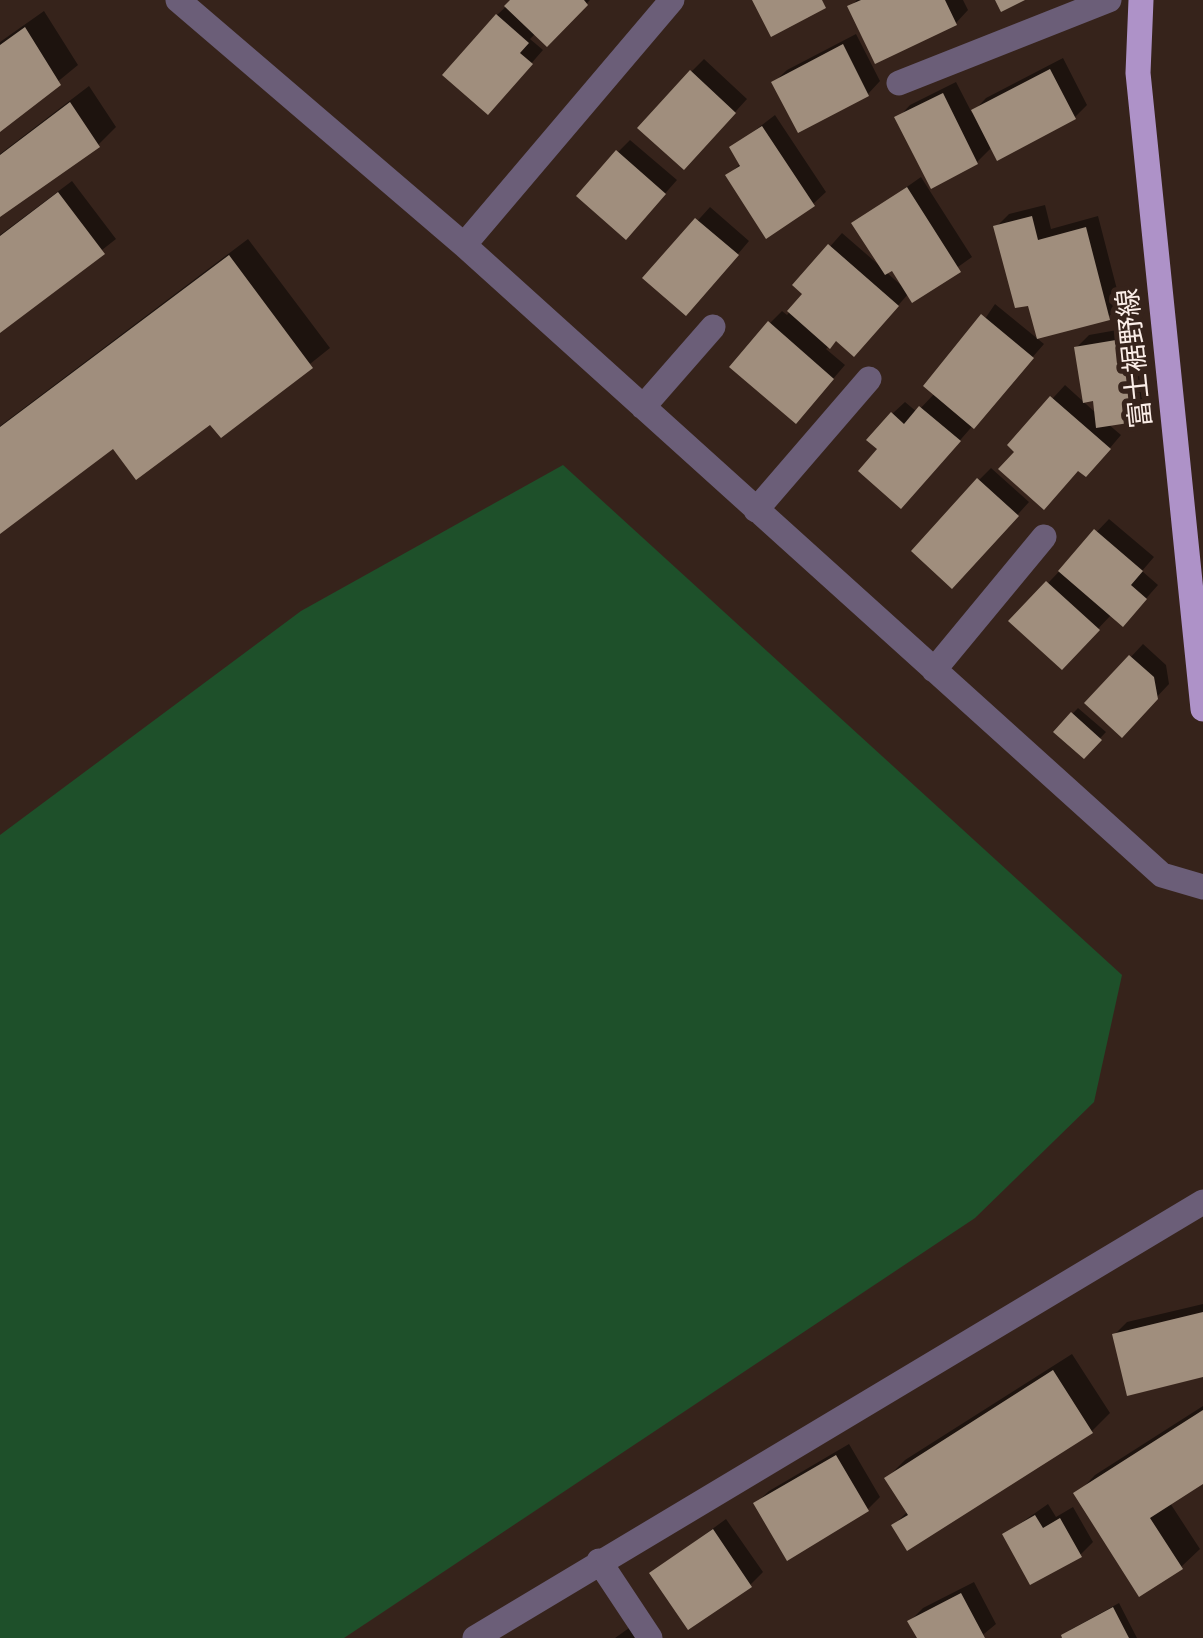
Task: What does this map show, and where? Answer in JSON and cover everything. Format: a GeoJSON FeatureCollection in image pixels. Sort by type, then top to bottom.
{"type":"FeatureCollection","features":[{"type":"Feature","properties":{"kind":"main road","name":"富士裾野線"},"geometry":{"type":"LineString","coordinates":[[1141,0],[1138,73],[1203,709]]}},
{"type":"Feature","properties":{"kind":"street"},"geometry":{"type":"LineString","coordinates":[[178,0],[464,245],[1162,875],[1203,887]]}},
{"type":"Feature","properties":{"kind":"street"},"geometry":{"type":"LineString","coordinates":[[464,245],[672,0]]}},
{"type":"Feature","properties":{"kind":"street"},"geometry":{"type":"LineString","coordinates":[[899,83],[1110,0]]}},
{"type":"Feature","properties":{"kind":"street"},"geometry":{"type":"LineString","coordinates":[[643,407],[713,327]]}},
{"type":"Feature","properties":{"kind":"street"},"geometry":{"type":"LineString","coordinates":[[756,510],[869,380]]}},
{"type":"Feature","properties":{"kind":"street"},"geometry":{"type":"LineString","coordinates":[[934,670],[1044,537]]}},
{"type":"Feature","properties":{"kind":"street"},"geometry":{"type":"LineString","coordinates":[[475,1638],[1203,1202]]}},
{"type":"Feature","properties":{"kind":"street"},"geometry":{"type":"LineString","coordinates":[[599,1562],[650,1638]]}},
{"type":"Feature","properties":{"kind":"green space"},"geometry":{"type":"Polygon","coordinates":[[[563,465],[1122,975],[1094,1102],[975,1218],[344,1638],[0,1638],[0,835],[301,611],[563,465]]]}},
{"type":"Feature","properties":{"kind":"building"},"geometry":{"type":"Polygon","coordinates":[[[510,0],[584,0],[588,5],[547,47],[504,6],[510,0]]]}},
{"type":"Feature","properties":{"kind":"building"},"geometry":{"type":"Polygon","coordinates":[[[752,0],[822,0],[826,8],[771,37],[752,0]]]}},
{"type":"Feature","properties":{"kind":"building"},"geometry":{"type":"Polygon","coordinates":[[[861,0],[945,0],[957,25],[875,64],[847,6],[861,0]]]}},
{"type":"Feature","properties":{"kind":"building"},"geometry":{"type":"Polygon","coordinates":[[[995,0],[1025,0],[1001,12],[995,0]]]}},
{"type":"Feature","properties":{"kind":"building"},"geometry":{"type":"Polygon","coordinates":[[[496,14],[529,43],[520,53],[533,64],[488,115],[442,75],[496,14]]]}},
{"type":"Feature","properties":{"kind":"building"},"geometry":{"type":"Polygon","coordinates":[[[25,27],[61,85],[0,132],[0,45],[25,27]]]}},
{"type":"Feature","properties":{"kind":"building"},"geometry":{"type":"Polygon","coordinates":[[[843,44],[869,96],[798,133],[771,82],[843,44]]]}},
{"type":"Feature","properties":{"kind":"building"},"geometry":{"type":"Polygon","coordinates":[[[1050,69],[1076,119],[997,161],[971,110],[1050,69]]]}},
{"type":"Feature","properties":{"kind":"building"},"geometry":{"type":"Polygon","coordinates":[[[690,70],[736,113],[684,170],[637,128],[690,70]]]}},
{"type":"Feature","properties":{"kind":"building"},"geometry":{"type":"Polygon","coordinates":[[[943,93],[978,164],[931,189],[894,117],[943,93]]]}},
{"type":"Feature","properties":{"kind":"building"},"geometry":{"type":"Polygon","coordinates":[[[70,102],[100,147],[0,217],[0,155],[70,102]]]}},
{"type":"Feature","properties":{"kind":"building"},"geometry":{"type":"Polygon","coordinates":[[[762,126],[815,206],[766,239],[725,175],[740,166],[729,147],[762,126]]]}},
{"type":"Feature","properties":{"kind":"building"},"geometry":{"type":"Polygon","coordinates":[[[616,150],[666,194],[626,240],[576,196],[616,150]]]}},
{"type":"Feature","properties":{"kind":"building"},"geometry":{"type":"Polygon","coordinates":[[[907,187],[961,272],[912,303],[892,271],[885,275],[851,223],[907,187]]]}},
{"type":"Feature","properties":{"kind":"building"},"geometry":{"type":"Polygon","coordinates":[[[58,192],[105,254],[0,333],[0,236],[58,192]]]}},
{"type":"Feature","properties":{"kind":"building"},"geometry":{"type":"Polygon","coordinates":[[[1032,216],[1038,240],[1086,227],[1110,320],[1037,339],[1028,306],[1015,308],[993,226],[1032,216]]]}},
{"type":"Feature","properties":{"kind":"building"},"geometry":{"type":"Polygon","coordinates":[[[695,218],[739,255],[686,316],[642,278],[695,218]]]}},
{"type":"Feature","properties":{"kind":"building"},"geometry":{"type":"Polygon","coordinates":[[[828,244],[899,306],[854,357],[836,341],[830,349],[787,311],[802,294],[792,285],[828,244]]]}},
{"type":"Feature","properties":{"kind":"building"},"geometry":{"type":"Polygon","coordinates":[[[229,255],[313,368],[221,438],[210,425],[136,480],[113,449],[0,534],[0,427],[229,255]]]}},
{"type":"Feature","properties":{"kind":"building"},"geometry":{"type":"Polygon","coordinates":[[[981,314],[1034,358],[974,429],[923,386],[981,314]]]}},
{"type":"Feature","properties":{"kind":"building"},"geometry":{"type":"Polygon","coordinates":[[[768,321],[834,379],[796,424],[729,367],[768,321]]]}},
{"type":"Feature","properties":{"kind":"building"},"geometry":{"type":"Polygon","coordinates":[[[1122,339],[1135,422],[1096,428],[1093,401],[1083,403],[1074,347],[1122,339]]]}},
{"type":"Feature","properties":{"kind":"building"},"geometry":{"type":"Polygon","coordinates":[[[1050,396],[1111,449],[1086,477],[1078,471],[1044,510],[998,469],[1014,452],[1007,445],[1050,396]]]}},
{"type":"Feature","properties":{"kind":"building"},"geometry":{"type":"Polygon","coordinates":[[[919,406],[961,441],[901,509],[858,471],[877,449],[866,440],[891,412],[904,424],[919,406]]]}},
{"type":"Feature","properties":{"kind":"building"},"geometry":{"type":"Polygon","coordinates":[[[977,478],[1019,516],[952,589],[911,551],[977,478]]]}},
{"type":"Feature","properties":{"kind":"building"},"geometry":{"type":"Polygon","coordinates":[[[1094,529],[1143,571],[1131,585],[1147,599],[1123,627],[1058,571],[1094,529]]]}},
{"type":"Feature","properties":{"kind":"building"},"geometry":{"type":"Polygon","coordinates":[[[1046,581],[1100,630],[1062,670],[1008,621],[1046,581]]]}},
{"type":"Feature","properties":{"kind":"building"},"geometry":{"type":"Polygon","coordinates":[[[1129,655],[1154,677],[1158,699],[1122,738],[1084,703],[1129,655]]]}},
{"type":"Feature","properties":{"kind":"building"},"geometry":{"type":"Polygon","coordinates":[[[1071,712],[1102,740],[1084,759],[1053,732],[1071,712]]]}},
{"type":"Feature","properties":{"kind":"building"},"geometry":{"type":"Polygon","coordinates":[[[1203,1312],[1203,1377],[1127,1396],[1112,1334],[1203,1312]]]}},
{"type":"Feature","properties":{"kind":"building"},"geometry":{"type":"Polygon","coordinates":[[[1053,1370],[1093,1433],[907,1551],[891,1525],[908,1515],[884,1478],[1053,1370]]]}},
{"type":"Feature","properties":{"kind":"building"},"geometry":{"type":"Polygon","coordinates":[[[1203,1410],[1203,1484],[1150,1518],[1183,1569],[1139,1597],[1073,1493],[1203,1410]]]}},
{"type":"Feature","properties":{"kind":"building"},"geometry":{"type":"Polygon","coordinates":[[[836,1455],[869,1511],[787,1561],[753,1503],[836,1455]]]}},
{"type":"Feature","properties":{"kind":"building"},"geometry":{"type":"Polygon","coordinates":[[[1035,1515],[1043,1528],[1060,1518],[1082,1557],[1030,1585],[1002,1534],[1035,1515]]]}},
{"type":"Feature","properties":{"kind":"building"},"geometry":{"type":"Polygon","coordinates":[[[713,1529],[752,1587],[688,1630],[649,1573],[713,1529]]]}},
{"type":"Feature","properties":{"kind":"building"},"geometry":{"type":"Polygon","coordinates":[[[961,1593],[985,1638],[917,1638],[907,1621],[961,1593]]]}},
{"type":"Feature","properties":{"kind":"building"},"geometry":{"type":"Polygon","coordinates":[[[1113,1607],[1129,1638],[1062,1638],[1061,1635],[1113,1607]]]}}]}
